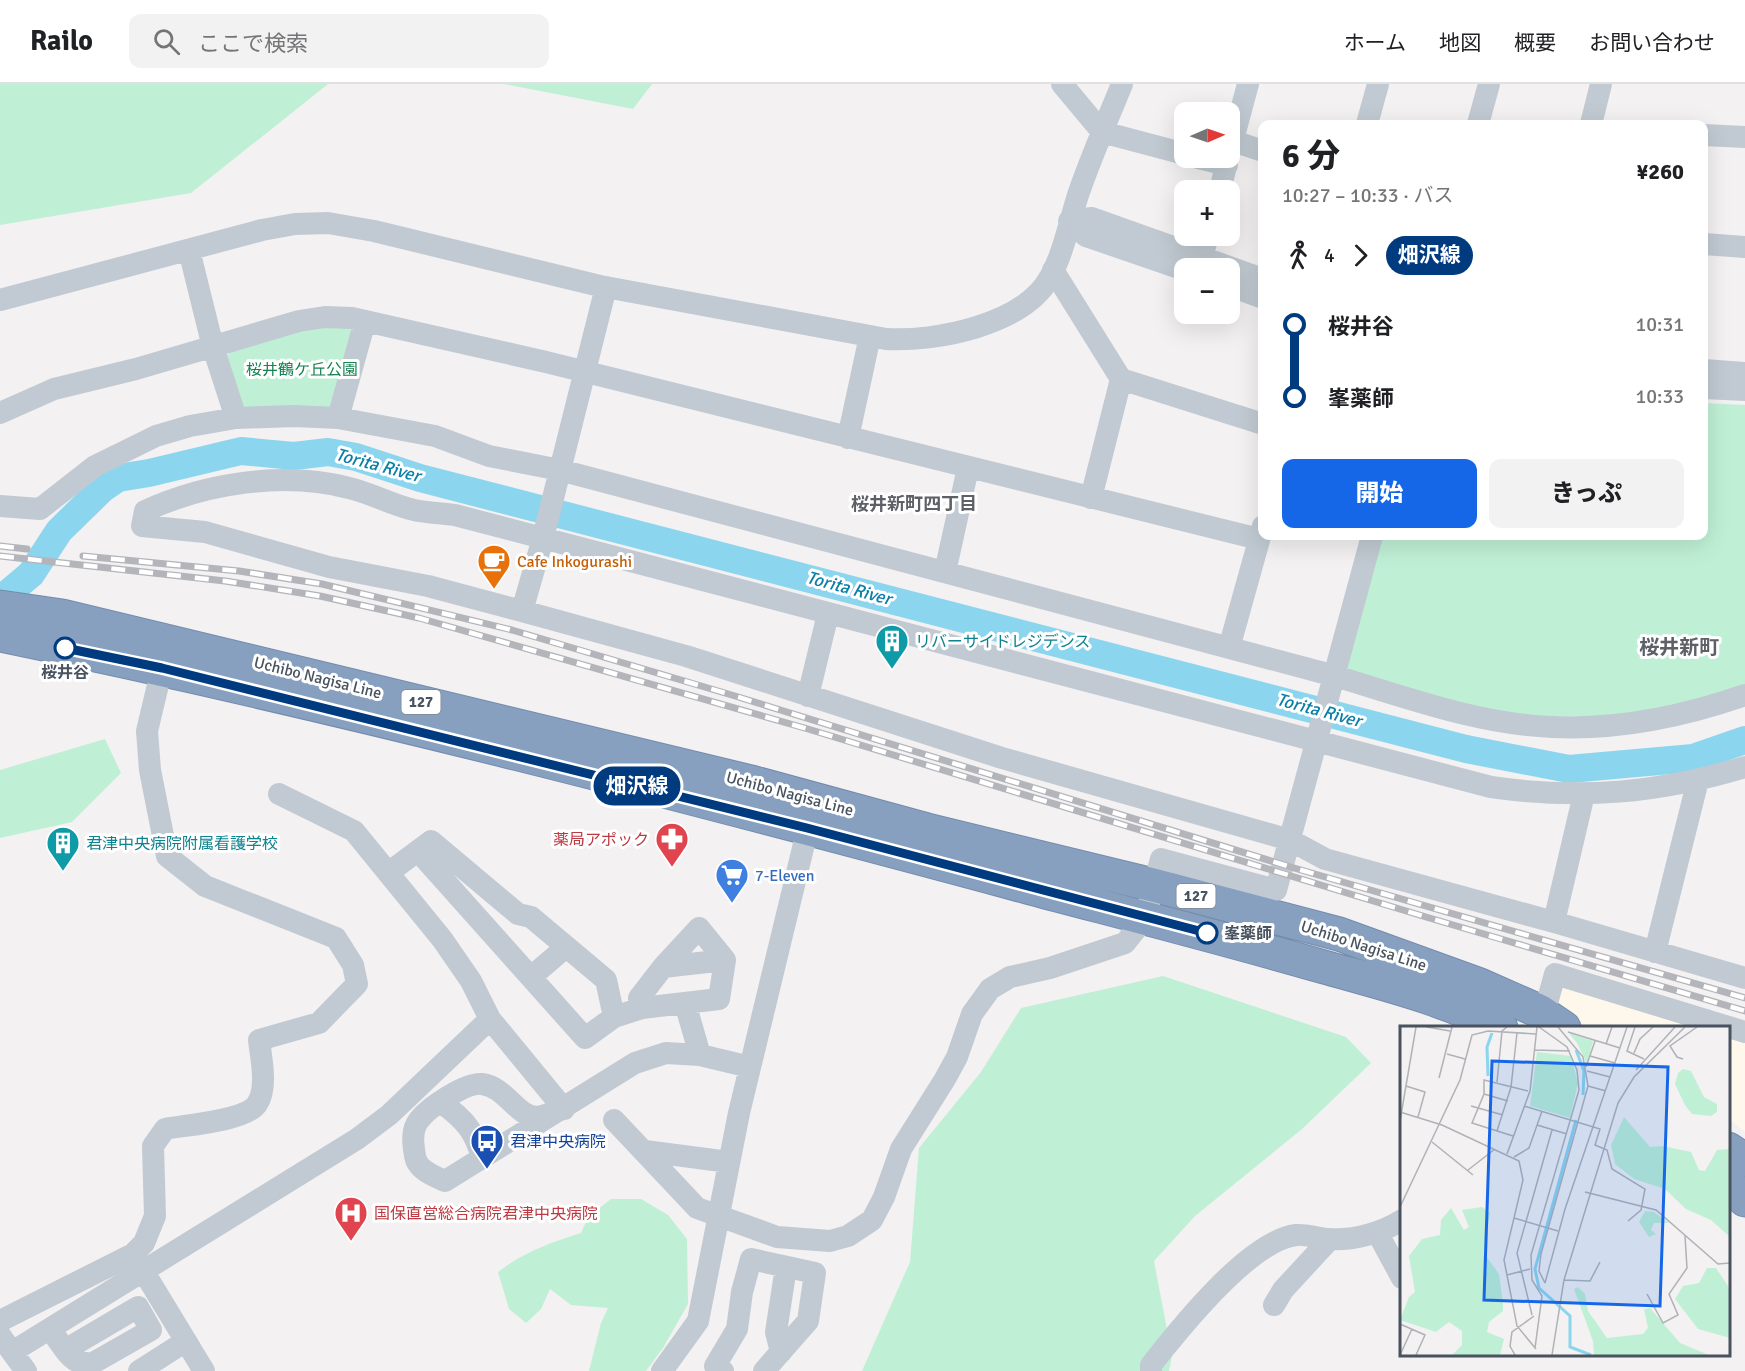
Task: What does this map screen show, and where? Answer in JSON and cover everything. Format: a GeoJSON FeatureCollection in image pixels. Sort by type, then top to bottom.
{"type":"FeatureCollection","features":[{"type":"Feature","properties":{"kind":"highway","name":"Uchibo Nagisa Line"},"geometry":{"type":"LineString","coordinates":[[13,608],[85,621],[812,813],[1145,918],[1186,927],[1401,989],[1471,1012],[1497,1026]]}},
{"type":"Feature","properties":{"kind":"highway","name":"Uchibo Nagisa Line"},"geometry":{"type":"LineString","coordinates":[[0,635],[162,668],[812,813],[927,830],[1153,885],[1339,934],[1480,985],[1554,1021]]}},
{"type":"Feature","properties":{"kind":"highway"},"geometry":{"type":"LineString","coordinates":[[1737,1163],[1745,1200]]}},
{"type":"Feature","properties":{"kind":"street"},"geometry":{"type":"LineString","coordinates":[[1062,84],[1102,132],[1174,151]]}},
{"type":"Feature","properties":{"kind":"street"},"geometry":{"type":"LineString","coordinates":[[0,300],[262,230],[295,224],[328,223],[374,231],[606,287],[870,336],[910,340],[930,338],[1002,317],[1022,307],[1050,278],[1102,132],[1122,84]]}},
{"type":"Feature","properties":{"kind":"street"},"geometry":{"type":"LineString","coordinates":[[1240,113],[1248,84]]}},
{"type":"Feature","properties":{"kind":"street"},"geometry":{"type":"LineString","coordinates":[[1368,120],[1378,84]]}},
{"type":"Feature","properties":{"kind":"street"},"geometry":{"type":"LineString","coordinates":[[1479,120],[1489,84]]}},
{"type":"Feature","properties":{"kind":"street"},"geometry":{"type":"LineString","coordinates":[[1592,120],[1601,84]]}},
{"type":"Feature","properties":{"kind":"street"},"geometry":{"type":"LineString","coordinates":[[1708,135],[1745,137]]}},
{"type":"Feature","properties":{"kind":"street"},"geometry":{"type":"LineString","coordinates":[[1240,153],[1258,151]]}},
{"type":"Feature","properties":{"kind":"street"},"geometry":{"type":"LineString","coordinates":[[1069,221],[1092,219],[1199,254],[1258,277]]}},
{"type":"Feature","properties":{"kind":"street"},"geometry":{"type":"LineString","coordinates":[[1708,244],[1745,247]]}},
{"type":"Feature","properties":{"kind":"street"},"geometry":{"type":"LineString","coordinates":[[189,250],[213,347],[236,418]]}},
{"type":"Feature","properties":{"kind":"street"},"geometry":{"type":"LineString","coordinates":[[1053,270],[1121,379],[1258,422]]}},
{"type":"Feature","properties":{"kind":"street"},"geometry":{"type":"LineString","coordinates":[[522,611],[544,535],[606,287]]}},
{"type":"Feature","properties":{"kind":"street"},"geometry":{"type":"LineString","coordinates":[[1240,290],[1258,296]]}},
{"type":"Feature","properties":{"kind":"street"},"geometry":{"type":"LineString","coordinates":[[0,412],[54,389],[213,347],[299,321],[325,317],[365,321],[585,372],[1091,498],[1258,532]]}},
{"type":"Feature","properties":{"kind":"street"},"geometry":{"type":"LineString","coordinates":[[338,418],[365,321]]}},
{"type":"Feature","properties":{"kind":"street"},"geometry":{"type":"LineString","coordinates":[[848,438],[870,336]]}},
{"type":"Feature","properties":{"kind":"street"},"geometry":{"type":"LineString","coordinates":[[1708,370],[1745,373]]}},
{"type":"Feature","properties":{"kind":"street"},"geometry":{"type":"LineString","coordinates":[[1091,498],[1121,379]]}},
{"type":"Feature","properties":{"kind":"street"},"geometry":{"type":"LineString","coordinates":[[1708,388],[1745,390]]}},
{"type":"Feature","properties":{"kind":"street"},"geometry":{"type":"LineString","coordinates":[[0,506],[40,510],[95,466],[156,436],[190,426],[236,418],[294,416],[338,418],[435,436],[489,456],[945,572],[1229,648],[1333,682],[1450,711],[1552,727],[1654,721],[1699,711],[1745,695]]}},
{"type":"Feature","properties":{"kind":"street"},"geometry":{"type":"LineString","coordinates":[[945,572],[968,468]]}},
{"type":"Feature","properties":{"kind":"street"},"geometry":{"type":"LineString","coordinates":[[1745,767],[1661,789],[1584,794],[1533,793],[1491,787],[828,614],[544,535],[455,514],[414,510],[349,488],[314,482],[224,485],[172,498],[145,511],[142,526],[205,532],[329,567],[428,586],[687,656],[1002,758],[1290,840],[1325,859],[1554,922],[1745,978]]}},
{"type":"Feature","properties":{"kind":"street"},"geometry":{"type":"LineString","coordinates":[[1229,648],[1259,540]]}},
{"type":"Feature","properties":{"kind":"street"},"geometry":{"type":"LineString","coordinates":[[614,1120],[697,1208],[777,1237],[830,1241],[848,1236],[872,1220],[884,1197],[901,1149],[957,1058],[972,1014],[990,989],[1010,976],[1050,968],[1125,943],[1145,918],[1161,859],[1276,890],[1318,743],[1371,540]]}},
{"type":"Feature","properties":{"kind":"street"},"geometry":{"type":"LineString","coordinates":[[808,696],[828,614]]}},
{"type":"Feature","properties":{"kind":"street"},"geometry":{"type":"LineString","coordinates":[[0,1322],[133,1254],[147,1237],[155,1216],[153,1146],[165,1129],[245,1114],[258,1104],[263,1081],[259,1040],[319,1023],[357,984],[353,965],[336,938],[205,886],[167,856],[150,770],[147,731],[162,668]]}},
{"type":"Feature","properties":{"kind":"street"},"geometry":{"type":"LineString","coordinates":[[1722,774],[1745,780]]}},
{"type":"Feature","properties":{"kind":"street"},"geometry":{"type":"LineString","coordinates":[[1655,952],[1698,780]]}},
{"type":"Feature","properties":{"kind":"street"},"geometry":{"type":"LineString","coordinates":[[279,794],[354,831],[471,981],[490,1019],[564,1109]]}},
{"type":"Feature","properties":{"kind":"street"},"geometry":{"type":"LineString","coordinates":[[1554,922],[1584,794]]}},
{"type":"Feature","properties":{"kind":"street"},"geometry":{"type":"LineString","coordinates":[[662,1371],[698,1321],[750,1067],[812,813]]}},
{"type":"Feature","properties":{"kind":"street"},"geometry":{"type":"LineString","coordinates":[[388,873],[431,841],[518,914],[531,917],[606,980],[614,1017]]}},
{"type":"Feature","properties":{"kind":"street"},"geometry":{"type":"LineString","coordinates":[[418,851],[585,1038],[614,1017],[642,1008],[719,999],[725,960],[699,928],[663,967],[639,998],[642,1008]]}},
{"type":"Feature","properties":{"kind":"street"},"geometry":{"type":"LineString","coordinates":[[531,977],[566,947]]}},
{"type":"Feature","properties":{"kind":"street"},"geometry":{"type":"LineString","coordinates":[[663,967],[725,960]]}},
{"type":"Feature","properties":{"kind":"street"},"geometry":{"type":"LineString","coordinates":[[1554,1021],[1555,974],[1725,1026]]}},
{"type":"Feature","properties":{"kind":"street"},"geometry":{"type":"LineString","coordinates":[[685,1003],[700,1055]]}},
{"type":"Feature","properties":{"kind":"street"},"geometry":{"type":"LineString","coordinates":[[26,1371],[6,1344],[50,1329],[357,1139],[389,1115],[490,1019]]}},
{"type":"Feature","properties":{"kind":"street"},"geometry":{"type":"LineString","coordinates":[[1730,1027],[1745,1032]]}},
{"type":"Feature","properties":{"kind":"street"},"geometry":{"type":"LineString","coordinates":[[564,1109],[536,1117],[520,1110],[502,1090],[481,1084],[459,1089],[419,1120],[413,1136],[416,1160],[428,1174],[446,1181],[564,1109],[635,1063],[666,1053],[700,1055],[750,1067]]}},
{"type":"Feature","properties":{"kind":"street"},"geometry":{"type":"LineString","coordinates":[[442,1103],[464,1119],[476,1137],[482,1158]]}},
{"type":"Feature","properties":{"kind":"street"},"geometry":{"type":"LineString","coordinates":[[645,1151],[729,1162]]}},
{"type":"Feature","properties":{"kind":"street"},"geometry":{"type":"LineString","coordinates":[[1150,1371],[1151,1365],[1188,1317],[1267,1245],[1296,1235],[1330,1239],[1386,1231],[1400,1221]]}},
{"type":"Feature","properties":{"kind":"street"},"geometry":{"type":"LineString","coordinates":[[1377,1232],[1400,1276]]}},
{"type":"Feature","properties":{"kind":"street"},"geometry":{"type":"LineString","coordinates":[[1274,1305],[1283,1290],[1330,1239]]}},
{"type":"Feature","properties":{"kind":"street"},"geometry":{"type":"LineString","coordinates":[[723,1371],[715,1366],[737,1329],[742,1292],[751,1259],[815,1273],[808,1321],[764,1371]]}},
{"type":"Feature","properties":{"kind":"street"},"geometry":{"type":"LineString","coordinates":[[781,1352],[776,1332],[786,1267]]}},
{"type":"Feature","properties":{"kind":"street"},"geometry":{"type":"LineString","coordinates":[[144,1272],[204,1371]]}},
{"type":"Feature","properties":{"kind":"street"},"geometry":{"type":"LineString","coordinates":[[704,1287],[742,1292]]}},
{"type":"Feature","properties":{"kind":"street"},"geometry":{"type":"LineString","coordinates":[[50,1329],[65,1350]]}},
{"type":"Feature","properties":{"kind":"street"},"geometry":{"type":"LineString","coordinates":[[139,1371],[186,1341]]}},
{"type":"Feature","properties":{"kind":"shaded area"},"geometry":{"type":"Polygon","coordinates":[[[1555,985],[1706,1026],[1585,1026],[1553,1008],[1555,985]]]}},
{"type":"Feature","properties":{"kind":"shaded area"},"geometry":{"type":"Polygon","coordinates":[[[1730,1034],[1745,1038],[1745,1132],[1730,1120],[1730,1034]]]}},
{"type":"Feature","properties":{"kind":"green space"},"geometry":{"type":"Polygon","coordinates":[[[0,84],[328,84],[191,193],[0,225],[0,84]]]}},
{"type":"Feature","properties":{"kind":"green space"},"geometry":{"type":"Polygon","coordinates":[[[504,84],[652,84],[633,109],[504,84]]]}},
{"type":"Feature","properties":{"kind":"green space","name":"桜井鶴ケ丘公園"},"geometry":{"type":"Polygon","coordinates":[[[323,321],[359,326],[337,409],[244,413],[223,359],[239,344],[323,321]]]}},
{"type":"Feature","properties":{"kind":"green space"},"geometry":{"type":"Polygon","coordinates":[[[1708,403],[1745,405],[1745,690],[1651,717],[1502,716],[1350,671],[1346,667],[1380,540],[1708,540],[1708,403]]]}},
{"type":"Feature","properties":{"kind":"green space"},"geometry":{"type":"Polygon","coordinates":[[[105,739],[121,773],[72,822],[0,838],[0,770],[105,739]]]}},
{"type":"Feature","properties":{"kind":"green space"},"geometry":{"type":"Polygon","coordinates":[[[1163,976],[1346,1037],[1371,1063],[1302,1129],[1195,1216],[1154,1261],[1172,1356],[1169,1371],[862,1371],[910,1262],[919,1148],[981,1072],[1021,1008],[1163,976]]]}},
{"type":"Feature","properties":{"kind":"green space"},"geometry":{"type":"Polygon","coordinates":[[[611,1199],[641,1199],[668,1215],[687,1239],[688,1304],[663,1348],[646,1371],[589,1371],[601,1323],[608,1308],[571,1305],[550,1289],[541,1309],[526,1323],[509,1309],[498,1272],[538,1249],[581,1233],[588,1217],[611,1199]]]}},
{"type":"Feature","properties":{"kind":"waterway","name":"Torita River"},"geometry":{"type":"LineString","coordinates":[[0,600],[31,574],[59,531],[102,489],[118,478],[241,451],[294,456],[328,452],[356,457],[420,478],[1466,749],[1569,769],[1693,758],[1745,740]]}},
{"type":"Feature","properties":{"kind":"railway"},"geometry":{"type":"LineString","coordinates":[[0,546],[27,549]]}},
{"type":"Feature","properties":{"kind":"railway"},"geometry":{"type":"LineString","coordinates":[[0,556],[225,581],[320,596],[419,618],[808,729],[1426,917],[1745,1011]]}},
{"type":"Feature","properties":{"kind":"railway"},"geometry":{"type":"LineString","coordinates":[[83,556],[239,571],[322,584],[512,630],[1294,868],[1745,998]]}},
{"type":"Feature","properties":{"kind":"bus line","name":"畑沢線"},"geometry":{"type":"LineString","coordinates":[[65,648],[162,668],[807,828],[1207,933]]}},
{"type":"Feature","properties":{"kind":"place","name":"Cafe Inkogurashi"},"geometry":{"type":"Point","coordinates":[494,590]}},
{"type":"Feature","properties":{"kind":"place","name":"桜井谷"},"geometry":{"type":"Point","coordinates":[65,648]}},
{"type":"Feature","properties":{"kind":"place","name":"リバーサイドレジデンス"},"geometry":{"type":"Point","coordinates":[892,670]}},
{"type":"Feature","properties":{"kind":"place","name":"薬局アポック"},"geometry":{"type":"Point","coordinates":[672,868]}},
{"type":"Feature","properties":{"kind":"place","name":"君津中央病院附属看護学校"},"geometry":{"type":"Point","coordinates":[63,872]}},
{"type":"Feature","properties":{"kind":"place","name":"7-Eleven"},"geometry":{"type":"Point","coordinates":[732,904]}},
{"type":"Feature","properties":{"kind":"place","name":"峯薬師"},"geometry":{"type":"Point","coordinates":[1207,933]}},
{"type":"Feature","properties":{"kind":"place","name":"君津中央病院"},"geometry":{"type":"Point","coordinates":[487,1170]}},
{"type":"Feature","properties":{"kind":"place","name":"国保直営総合病院君津中央病院"},"geometry":{"type":"Point","coordinates":[351,1242]}},
{"type":"Feature","properties":{"kind":"district","name":"桜井新町四丁目"},"geometry":{"type":"Point","coordinates":[914,504]}},
{"type":"Feature","properties":{"kind":"district","name":"桜井新町"},"geometry":{"type":"Point","coordinates":[1679,647]}}]}
